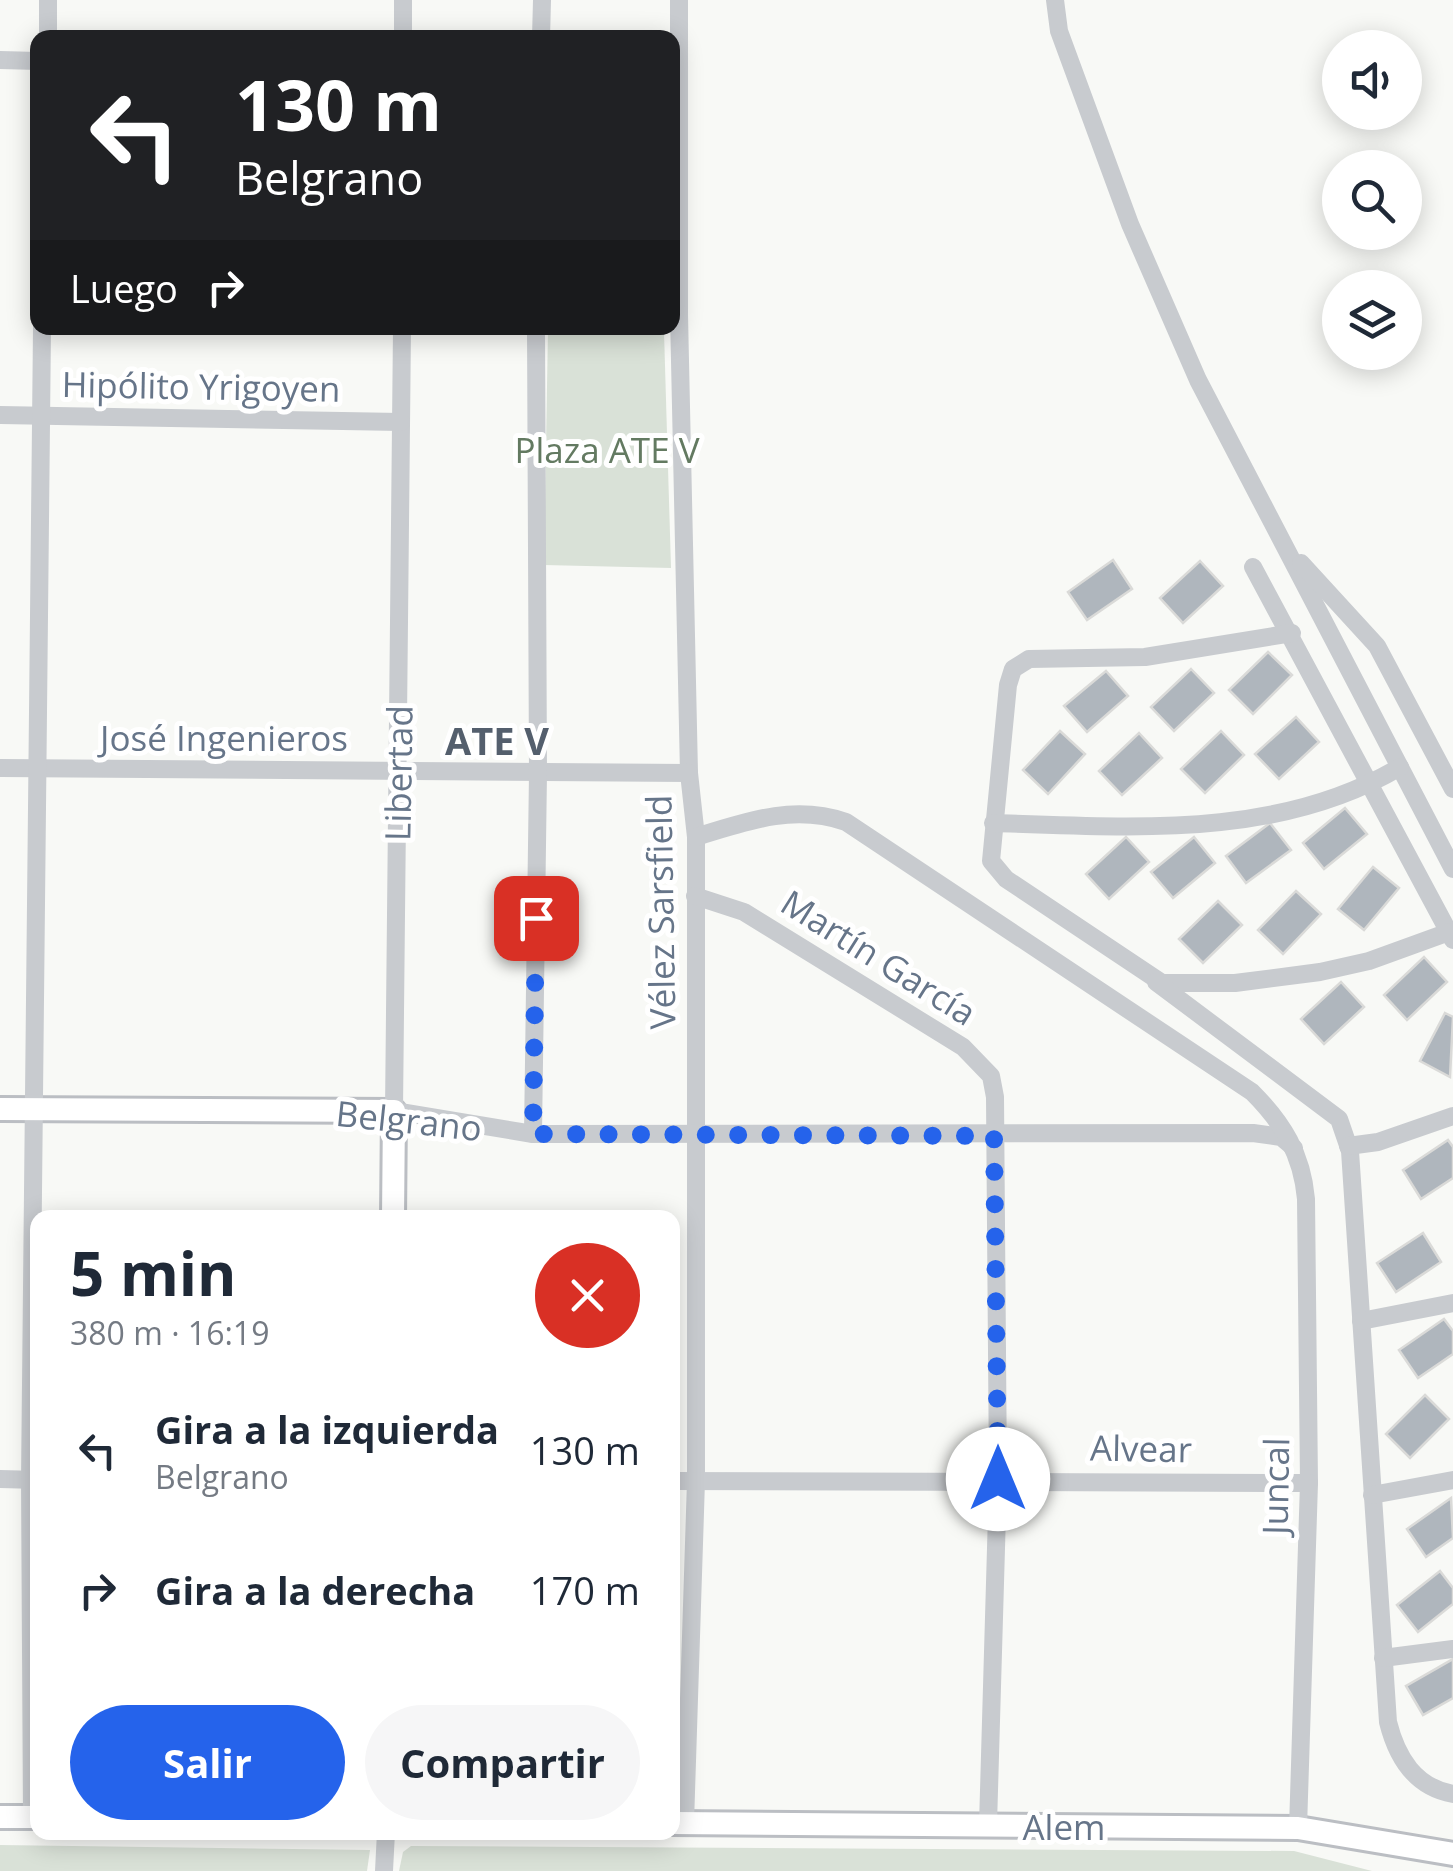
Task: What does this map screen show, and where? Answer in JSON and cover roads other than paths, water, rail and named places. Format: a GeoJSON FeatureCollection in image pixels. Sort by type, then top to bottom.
{"type":"FeatureCollection","features":[{"type":"Feature","properties":{"kind":"main road","name":"Belgrano"},"geometry":{"type":"LineString","coordinates":[[0,1109],[394,1111]]}},
{"type":"Feature","properties":{"kind":"main road","name":"Libertad"},"geometry":{"type":"LineString","coordinates":[[393,1210],[394,1111]]}},
{"type":"Feature","properties":{"kind":"main road"},"geometry":{"type":"LineString","coordinates":[[0,1817],[30,1818]]}},
{"type":"Feature","properties":{"kind":"main road","name":"Alem"},"geometry":{"type":"LineString","coordinates":[[680,1823],[1298,1828],[1453,1854]]}},
{"type":"Feature","properties":{"kind":"street"},"geometry":{"type":"LineString","coordinates":[[48,0],[48,30]]}},
{"type":"Feature","properties":{"kind":"street"},"geometry":{"type":"LineString","coordinates":[[403,30],[404,0]]}},
{"type":"Feature","properties":{"kind":"street"},"geometry":{"type":"LineString","coordinates":[[541,30],[542,0]]}},
{"type":"Feature","properties":{"kind":"street","name":"Vélez Sarsfield"},"geometry":{"type":"LineString","coordinates":[[679,0],[679,30]]}},
{"type":"Feature","properties":{"kind":"street"},"geometry":{"type":"LineString","coordinates":[[1055,0],[1060,31],[1151,276],[1198,380],[1453,869]]}},
{"type":"Feature","properties":{"kind":"street"},"geometry":{"type":"LineString","coordinates":[[0,60],[30,61]]}},
{"type":"Feature","properties":{"kind":"street"},"geometry":{"type":"LineString","coordinates":[[36,1210],[42,335]]}},
{"type":"Feature","properties":{"kind":"street","name":"Libertad"},"geometry":{"type":"LineString","coordinates":[[394,1111],[402,335]]}},
{"type":"Feature","properties":{"kind":"street"},"geometry":{"type":"LineString","coordinates":[[533,1134],[538,773],[536,335]]}},
{"type":"Feature","properties":{"kind":"street","name":"Vélez Sarsfield"},"geometry":{"type":"LineString","coordinates":[[677,335],[688,773],[696,837],[696,1481],[680,1803]]}},
{"type":"Feature","properties":{"kind":"street","name":"Hipólito Yrigoyen"},"geometry":{"type":"LineString","coordinates":[[0,415],[402,422]]}},
{"type":"Feature","properties":{"kind":"street"},"geometry":{"type":"LineString","coordinates":[[1284,544],[1377,646],[1453,789]]}},
{"type":"Feature","properties":{"kind":"street"},"geometry":{"type":"LineString","coordinates":[[1152,979],[1234,983],[1320,972],[1369,962],[1451,936],[1292,633],[1253,567]]}},
{"type":"Feature","properties":{"kind":"street"},"geometry":{"type":"LineString","coordinates":[[1292,633],[1144,657],[1029,658],[1013,669],[990,851],[996,871],[1152,979],[1339,1119],[1348,1146],[1388,1722],[1400,1756],[1427,1786],[1453,1794]]}},
{"type":"Feature","properties":{"kind":"street"},"geometry":{"type":"LineString","coordinates":[[993,823],[1108,828],[1233,821],[1371,784],[1400,766]]}},
{"type":"Feature","properties":{"kind":"street","name":"José Ingenieros"},"geometry":{"type":"LineString","coordinates":[[0,768],[688,773]]}},
{"type":"Feature","properties":{"kind":"street","name":"Juncal"},"geometry":{"type":"LineString","coordinates":[[696,837],[758,818],[802,812],[846,822],[1252,1092],[1277,1117],[1303,1170],[1306,1199],[1309,1483],[1298,1828]]}},
{"type":"Feature","properties":{"kind":"street","name":"Martín García"},"geometry":{"type":"LineString","coordinates":[[696,896],[744,912],[976,1057],[991,1076],[998,1479],[988,1825]]}},
{"type":"Feature","properties":{"kind":"street","name":"Belgrano"},"geometry":{"type":"LineString","coordinates":[[394,1111],[533,1134],[1253,1134],[1281,1136],[1294,1148]]}},
{"type":"Feature","properties":{"kind":"street"},"geometry":{"type":"LineString","coordinates":[[1348,1146],[1378,1142],[1453,1116]]}},
{"type":"Feature","properties":{"kind":"street"},"geometry":{"type":"LineString","coordinates":[[1361,1321],[1453,1302]]}},
{"type":"Feature","properties":{"kind":"street"},"geometry":{"type":"LineString","coordinates":[[0,1479],[30,1480]]}},
{"type":"Feature","properties":{"kind":"street","name":"Alvear"},"geometry":{"type":"LineString","coordinates":[[680,1481],[998,1479],[1309,1483]]}},
{"type":"Feature","properties":{"kind":"street"},"geometry":{"type":"LineString","coordinates":[[1372,1494],[1453,1480]]}},
{"type":"Feature","properties":{"kind":"street"},"geometry":{"type":"LineString","coordinates":[[1384,1658],[1453,1649]]}},
{"type":"Feature","properties":{"kind":"street"},"geometry":{"type":"LineString","coordinates":[[384,1871],[386,1840]]}},
{"type":"Feature","properties":{"kind":"district","name":"ATE V"},"geometry":{"type":"Point","coordinates":[497,740]}},
{"type":"Feature","properties":{"kind":"park label","name":"Plaza ATE V"},"geometry":{"type":"Point","coordinates":[607,449]}}]}
